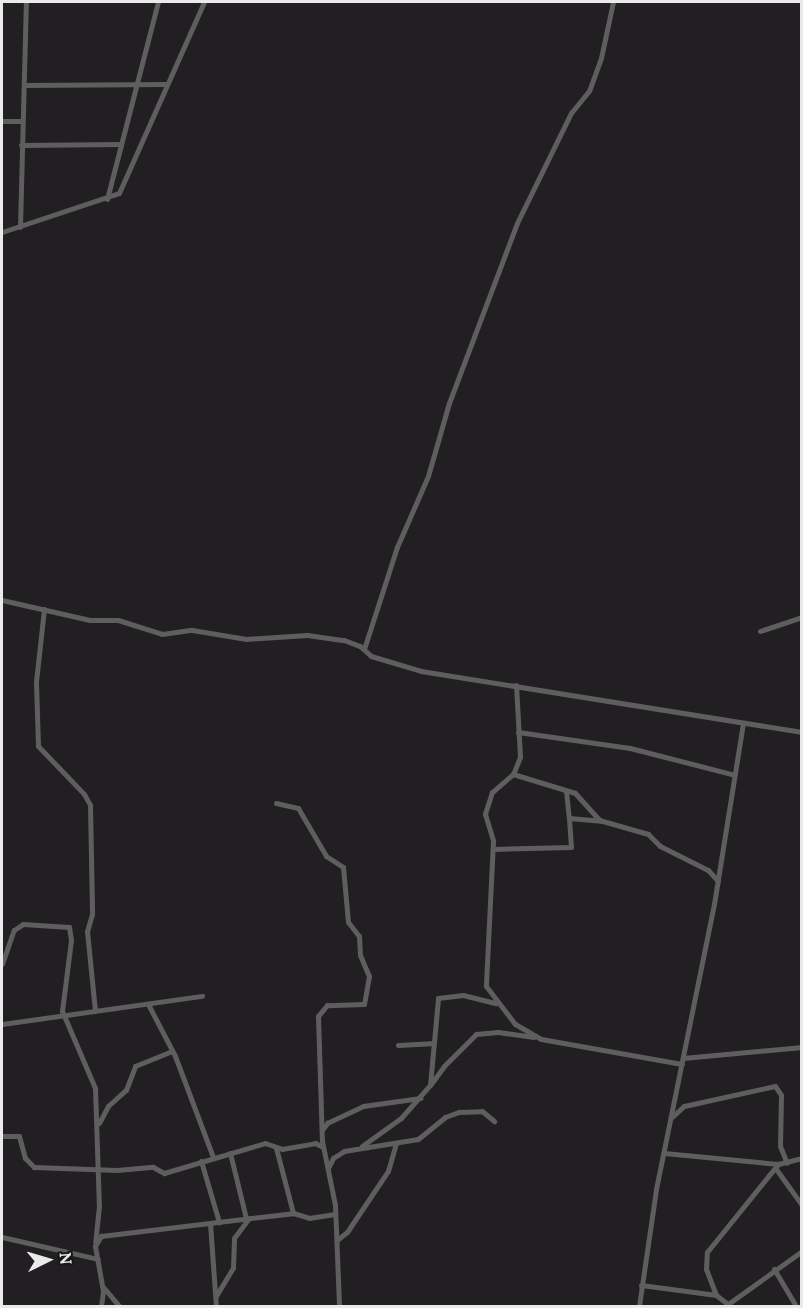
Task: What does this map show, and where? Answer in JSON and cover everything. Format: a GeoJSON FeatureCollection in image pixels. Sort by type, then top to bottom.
{"type":"FeatureCollection","features":[{"type":"Feature","properties":{"kind":"street"},"geometry":{"type":"LineString","coordinates":[[20,227],[26,2]]}},
{"type":"Feature","properties":{"kind":"street"},"geometry":{"type":"LineString","coordinates":[[107,199],[139,84],[158,2]]}},
{"type":"Feature","properties":{"kind":"street"},"geometry":{"type":"LineString","coordinates":[[2,232],[107,199],[122,188],[204,2]]}},
{"type":"Feature","properties":{"kind":"street"},"geometry":{"type":"LineString","coordinates":[[364,649],[397,547],[428,476],[449,404],[517,223],[571,113],[592,83],[613,2]]}},
{"type":"Feature","properties":{"kind":"street"},"geometry":{"type":"LineString","coordinates":[[24,85],[167,84]]}},
{"type":"Feature","properties":{"kind":"street"},"geometry":{"type":"LineString","coordinates":[[2,121],[22,121]]}},
{"type":"Feature","properties":{"kind":"street"},"geometry":{"type":"LineString","coordinates":[[21,145],[121,144]]}},
{"type":"Feature","properties":{"kind":"street"},"geometry":{"type":"LineString","coordinates":[[2,600],[90,620],[118,620],[162,634],[192,630],[265,640],[307,635],[344,640],[364,649],[370,656],[421,671],[801,732]]}},
{"type":"Feature","properties":{"kind":"street"},"geometry":{"type":"LineString","coordinates":[[44,609],[36,682],[38,746],[84,794],[90,805],[92,914],[87,931],[95,1011]]}},
{"type":"Feature","properties":{"kind":"street"},"geometry":{"type":"LineString","coordinates":[[760,631],[801,617]]}},
{"type":"Feature","properties":{"kind":"street"},"geometry":{"type":"LineString","coordinates":[[516,685],[520,757],[513,774],[492,792],[486,805],[485,820],[493,837],[493,849],[484,978],[496,1003],[514,1024],[536,1037],[555,1044],[610,1049],[682,1061],[801,1047]]}},
{"type":"Feature","properties":{"kind":"street"},"geometry":{"type":"LineString","coordinates":[[639,1306],[664,1153],[718,881],[743,723]]}},
{"type":"Feature","properties":{"kind":"street"},"geometry":{"type":"LineString","coordinates":[[518,732],[630,748],[735,775]]}},
{"type":"Feature","properties":{"kind":"street"},"geometry":{"type":"LineString","coordinates":[[513,774],[575,793],[601,821]]}},
{"type":"Feature","properties":{"kind":"street"},"geometry":{"type":"LineString","coordinates":[[493,849],[571,847],[566,791]]}},
{"type":"Feature","properties":{"kind":"street"},"geometry":{"type":"LineString","coordinates":[[276,803],[298,808],[327,856],[343,867],[347,917],[359,936],[360,955],[369,976],[364,1004],[327,1005],[318,1016],[321,1131],[335,1214],[339,1306]]}},
{"type":"Feature","properties":{"kind":"street"},"geometry":{"type":"LineString","coordinates":[[569,818],[601,821],[648,834],[660,846],[708,870],[718,881]]}},
{"type":"Feature","properties":{"kind":"street"},"geometry":{"type":"LineString","coordinates":[[2,964],[14,930],[23,924],[68,926],[71,940],[64,1016],[75,1033],[95,1088],[98,1124],[95,1242],[102,1287],[101,1306]]}},
{"type":"Feature","properties":{"kind":"street"},"geometry":{"type":"LineString","coordinates":[[430,1085],[431,1042],[438,998],[463,995],[496,1003]]}},
{"type":"Feature","properties":{"kind":"street"},"geometry":{"type":"LineString","coordinates":[[2,1024],[149,1006],[202,996]]}},
{"type":"Feature","properties":{"kind":"street"},"geometry":{"type":"LineString","coordinates":[[149,1006],[172,1051],[213,1157]]}},
{"type":"Feature","properties":{"kind":"street"},"geometry":{"type":"LineString","coordinates":[[362,1146],[401,1118],[476,1034],[498,1032],[536,1037]]}},
{"type":"Feature","properties":{"kind":"street"},"geometry":{"type":"LineString","coordinates":[[398,1045],[431,1042]]}},
{"type":"Feature","properties":{"kind":"street"},"geometry":{"type":"LineString","coordinates":[[98,1124],[108,1106],[126,1090],[135,1066],[172,1051]]}},
{"type":"Feature","properties":{"kind":"street"},"geometry":{"type":"LineString","coordinates":[[672,1116],[690,1105],[775,1086],[782,1095],[780,1146],[788,1163]]}},
{"type":"Feature","properties":{"kind":"street"},"geometry":{"type":"LineString","coordinates":[[321,1131],[327,1123],[359,1107],[420,1098]]}},
{"type":"Feature","properties":{"kind":"street"},"geometry":{"type":"LineString","coordinates":[[327,1170],[338,1154],[362,1146],[396,1143],[422,1137],[445,1117],[459,1112],[482,1111],[494,1121]]}},
{"type":"Feature","properties":{"kind":"street"},"geometry":{"type":"LineString","coordinates":[[2,1136],[19,1136],[25,1158],[34,1167],[98,1167],[117,1170],[153,1167],[168,1172],[265,1143],[276,1147],[315,1143],[323,1147]]}},
{"type":"Feature","properties":{"kind":"street"},"geometry":{"type":"LineString","coordinates":[[337,1240],[347,1232],[388,1171],[396,1143]]}},
{"type":"Feature","properties":{"kind":"street"},"geometry":{"type":"LineString","coordinates":[[276,1147],[293,1213]]}},
{"type":"Feature","properties":{"kind":"street"},"geometry":{"type":"LineString","coordinates":[[216,1296],[233,1268],[234,1239],[248,1218],[230,1153]]}},
{"type":"Feature","properties":{"kind":"street"},"geometry":{"type":"LineString","coordinates":[[664,1153],[777,1167],[801,1158]]}},
{"type":"Feature","properties":{"kind":"street"},"geometry":{"type":"LineString","coordinates":[[201,1161],[219,1222]]}},
{"type":"Feature","properties":{"kind":"street"},"geometry":{"type":"LineString","coordinates":[[777,1167],[801,1205]]}},
{"type":"Feature","properties":{"kind":"street"},"geometry":{"type":"LineString","coordinates":[[716,1295],[706,1269],[707,1252],[777,1167]]}},
{"type":"Feature","properties":{"kind":"street"},"geometry":{"type":"LineString","coordinates":[[95,1242],[104,1235],[248,1218],[293,1213],[309,1218],[335,1214]]}},
{"type":"Feature","properties":{"kind":"street"},"geometry":{"type":"LineString","coordinates":[[210,1223],[216,1306]]}},
{"type":"Feature","properties":{"kind":"street"},"geometry":{"type":"LineString","coordinates":[[2,1238],[98,1259]]}},
{"type":"Feature","properties":{"kind":"street"},"geometry":{"type":"LineString","coordinates":[[641,1285],[716,1295],[729,1305],[774,1269],[801,1251]]}},
{"type":"Feature","properties":{"kind":"street"},"geometry":{"type":"LineString","coordinates":[[774,1269],[796,1306]]}},
{"type":"Feature","properties":{"kind":"street"},"geometry":{"type":"LineString","coordinates":[[102,1287],[119,1306]]}}]}
